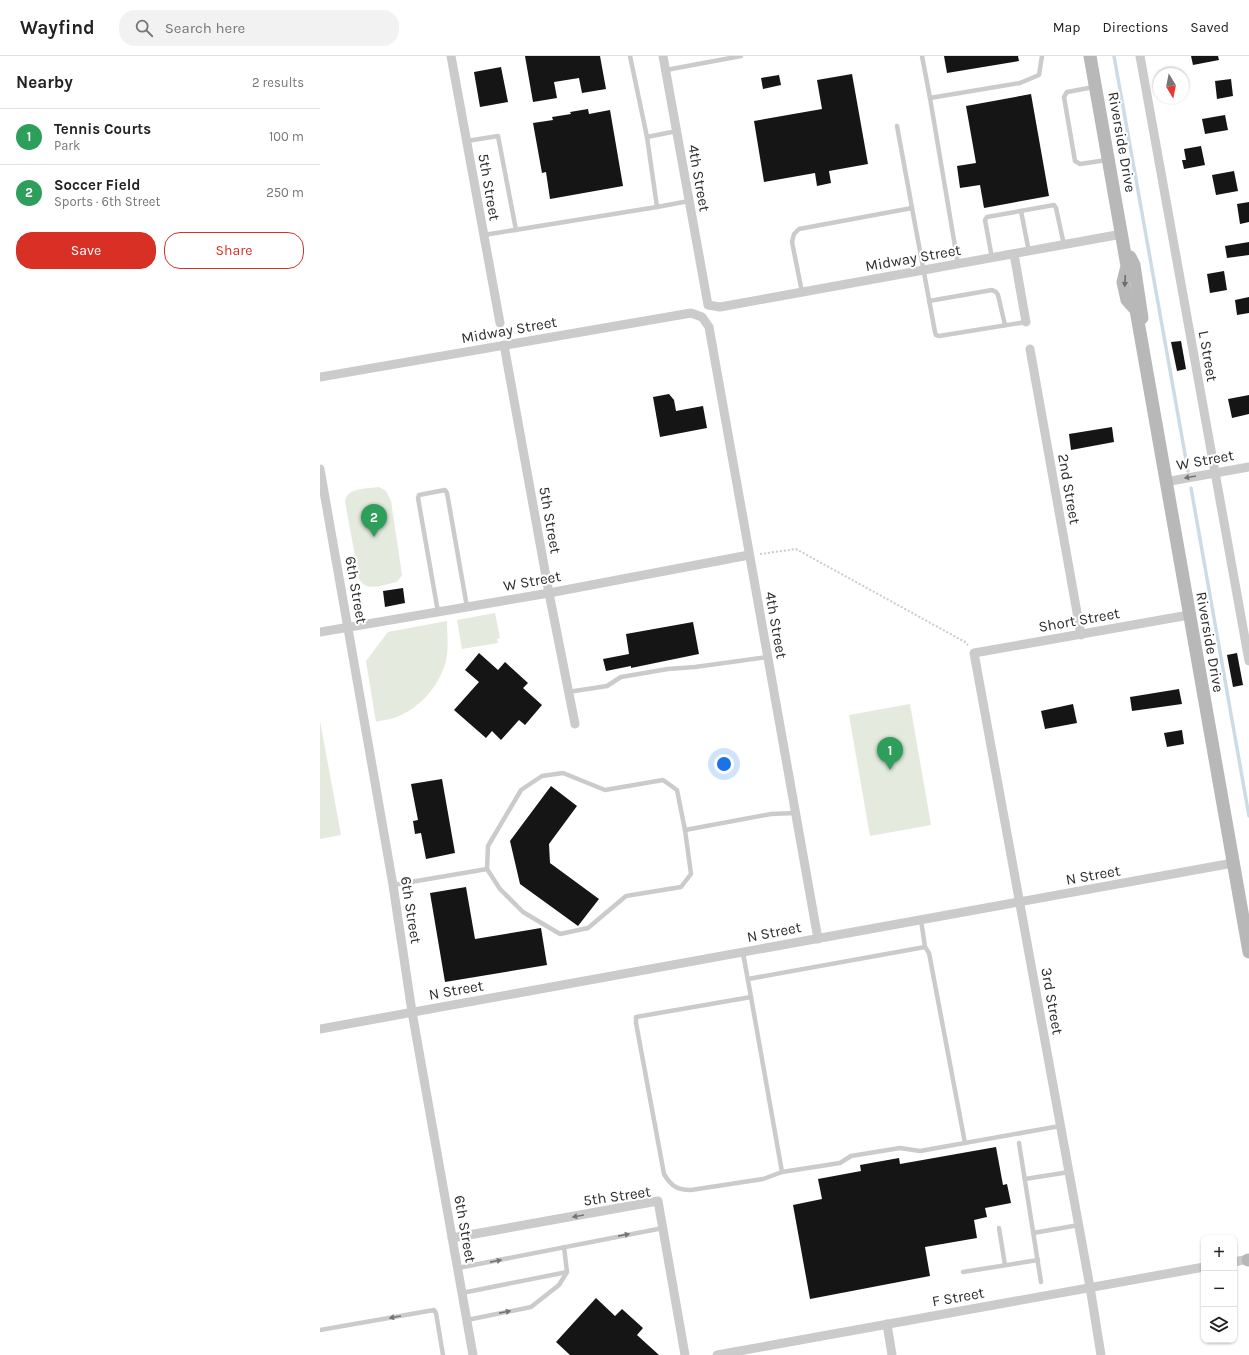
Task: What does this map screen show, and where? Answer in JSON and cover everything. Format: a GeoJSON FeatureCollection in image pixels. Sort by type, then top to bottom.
{"type":"FeatureCollection","features":[{"type":"Feature","properties":{"kind":"street","name":"5th Street"},"geometry":{"type":"LineString","coordinates":[[451,56],[500,323]]}},
{"type":"Feature","properties":{"kind":"street","name":"4th Street"},"geometry":{"type":"LineString","coordinates":[[663,56],[708,305]]}},
{"type":"Feature","properties":{"kind":"street","name":"Riverside Drive"},"geometry":{"type":"LineString","coordinates":[[1090,56],[1122,234],[1134,265],[1144,326],[1140,338],[1249,952]]}},
{"type":"Feature","properties":{"kind":"street","name":"L Street"},"geometry":{"type":"LineString","coordinates":[[1140,56],[1249,661]]}},
{"type":"Feature","properties":{"kind":"street","name":"Midway Street"},"geometry":{"type":"LineString","coordinates":[[708,305],[720,307],[1122,234]]}},
{"type":"Feature","properties":{"kind":"street"},"geometry":{"type":"LineString","coordinates":[[1014,254],[1026,322]]}},
{"type":"Feature","properties":{"kind":"street","name":"Midway Street"},"geometry":{"type":"LineString","coordinates":[[320,377],[691,313],[702,317]]}},
{"type":"Feature","properties":{"kind":"street","name":"4th Street"},"geometry":{"type":"LineString","coordinates":[[702,317],[709,327],[818,939]]}},
{"type":"Feature","properties":{"kind":"street","name":"5th Street"},"geometry":{"type":"LineString","coordinates":[[504,345],[549,593],[575,724]]}},
{"type":"Feature","properties":{"kind":"street","name":"2nd Street"},"geometry":{"type":"LineString","coordinates":[[1030,349],[1081,635]]}},
{"type":"Feature","properties":{"kind":"street","name":"W Street"},"geometry":{"type":"LineString","coordinates":[[1165,482],[1249,467]]}},
{"type":"Feature","properties":{"kind":"street","name":"6th Street"},"geometry":{"type":"LineString","coordinates":[[320,469],[393,885],[412,1012],[473,1355]]}},
{"type":"Feature","properties":{"kind":"street","name":"W Street"},"geometry":{"type":"LineString","coordinates":[[320,632],[348,626],[549,593],[749,555]]}},
{"type":"Feature","properties":{"kind":"street","name":"Short Street"},"geometry":{"type":"LineString","coordinates":[[974,653],[1189,615]]}},
{"type":"Feature","properties":{"kind":"street","name":"3rd Street"},"geometry":{"type":"LineString","coordinates":[[974,653],[1079,1225],[1101,1355]]}},
{"type":"Feature","properties":{"kind":"street","name":"N Street"},"geometry":{"type":"LineString","coordinates":[[320,1029],[610,978],[743,952],[1233,863]]}},
{"type":"Feature","properties":{"kind":"street","name":"5th Street"},"geometry":{"type":"LineString","coordinates":[[452,1238],[658,1201],[685,1355]]}},
{"type":"Feature","properties":{"kind":"street"},"geometry":{"type":"LineString","coordinates":[[1237,1262],[1249,1260]]}},
{"type":"Feature","properties":{"kind":"street","name":"F Street"},"geometry":{"type":"LineString","coordinates":[[717,1355],[1201,1268]]}},
{"type":"Feature","properties":{"kind":"street"},"geometry":{"type":"LineString","coordinates":[[887,1324],[892,1355]]}},
{"type":"Feature","properties":{"kind":"lane"},"geometry":{"type":"LineString","coordinates":[[630,56],[647,137],[657,207]]}},
{"type":"Feature","properties":{"kind":"lane"},"geometry":{"type":"LineString","coordinates":[[666,70],[741,56]]}},
{"type":"Feature","properties":{"kind":"lane"},"geometry":{"type":"LineString","coordinates":[[922,56],[958,264]]}},
{"type":"Feature","properties":{"kind":"lane"},"geometry":{"type":"LineString","coordinates":[[930,98],[1020,83],[1039,75],[1042,56]]}},
{"type":"Feature","properties":{"kind":"lane"},"geometry":{"type":"LineString","coordinates":[[1096,87],[1067,92],[1064,97],[1075,161],[1080,164],[1108,159]]}},
{"type":"Feature","properties":{"kind":"lane"},"geometry":{"type":"LineString","coordinates":[[897,126],[936,335],[939,336],[1026,322]]}},
{"type":"Feature","properties":{"kind":"lane"},"geometry":{"type":"LineString","coordinates":[[647,137],[677,131]]}},
{"type":"Feature","properties":{"kind":"lane"},"geometry":{"type":"LineString","coordinates":[[467,142],[498,136],[516,230]]}},
{"type":"Feature","properties":{"kind":"lane"},"geometry":{"type":"LineString","coordinates":[[484,236],[689,201]]}},
{"type":"Feature","properties":{"kind":"lane"},"geometry":{"type":"LineString","coordinates":[[992,258],[985,220],[987,216],[1054,205],[1056,208],[1064,245]]}},
{"type":"Feature","properties":{"kind":"lane"},"geometry":{"type":"LineString","coordinates":[[802,292],[792,242],[794,234],[799,229],[912,208]]}},
{"type":"Feature","properties":{"kind":"lane"},"geometry":{"type":"LineString","coordinates":[[1021,211],[1029,252]]}},
{"type":"Feature","properties":{"kind":"lane"},"geometry":{"type":"LineString","coordinates":[[929,301],[992,290],[998,295],[1005,325]]}},
{"type":"Feature","properties":{"kind":"lane"},"geometry":{"type":"LineString","coordinates":[[438,612],[418,498],[419,495],[445,490],[447,493],[467,607]]}},
{"type":"Feature","properties":{"kind":"lane"},"geometry":{"type":"LineString","coordinates":[[568,692],[607,686],[620,677],[660,670],[695,667],[767,657]]}},
{"type":"Feature","properties":{"kind":"lane"},"geometry":{"type":"LineString","coordinates":[[563,773],[605,790],[663,780],[677,790],[685,830],[691,874],[680,887],[626,896],[588,928],[560,934],[523,912],[500,889],[487,869],[488,846],[491,839],[521,790],[542,776],[563,773]]}},
{"type":"Feature","properties":{"kind":"lane"},"geometry":{"type":"LineString","coordinates":[[685,830],[772,814],[795,813]]}},
{"type":"Feature","properties":{"kind":"lane"},"geometry":{"type":"LineString","coordinates":[[393,885],[487,869]]}},
{"type":"Feature","properties":{"kind":"lane"},"geometry":{"type":"LineString","coordinates":[[921,920],[925,947],[929,953],[965,1143]]}},
{"type":"Feature","properties":{"kind":"lane"},"geometry":{"type":"LineString","coordinates":[[748,979],[925,947]]}},
{"type":"Feature","properties":{"kind":"lane"},"geometry":{"type":"LineString","coordinates":[[743,952],[782,1172]]}},
{"type":"Feature","properties":{"kind":"lane"},"geometry":{"type":"LineString","coordinates":[[751,996],[636,1016],[636,1024],[664,1174],[669,1183],[682,1190],[691,1190],[763,1179],[782,1172],[840,1163],[851,1156],[900,1148],[920,1151],[1060,1126]]}},
{"type":"Feature","properties":{"kind":"lane"},"geometry":{"type":"LineString","coordinates":[[1020,1143],[1041,1282]]}},
{"type":"Feature","properties":{"kind":"lane"},"geometry":{"type":"LineString","coordinates":[[1025,1179],[1069,1172]]}},
{"type":"Feature","properties":{"kind":"lane"},"geometry":{"type":"LineString","coordinates":[[1033,1233],[1079,1225]]}},
{"type":"Feature","properties":{"kind":"lane"},"geometry":{"type":"LineString","coordinates":[[458,1268],[663,1228]]}},
{"type":"Feature","properties":{"kind":"lane"},"geometry":{"type":"LineString","coordinates":[[999,1228],[1005,1265]]}},
{"type":"Feature","properties":{"kind":"lane"},"geometry":{"type":"LineString","coordinates":[[467,1320],[531,1307],[559,1285],[567,1272],[564,1247]]}},
{"type":"Feature","properties":{"kind":"lane"},"geometry":{"type":"LineString","coordinates":[[963,1272],[1038,1260]]}},
{"type":"Feature","properties":{"kind":"lane"},"geometry":{"type":"LineString","coordinates":[[462,1293],[567,1272]]}},
{"type":"Feature","properties":{"kind":"lane"},"geometry":{"type":"LineString","coordinates":[[320,1330],[434,1310],[436,1313],[443,1355]]}},
{"type":"Feature","properties":{"kind":"path"},"geometry":{"type":"LineString","coordinates":[[749,555],[796,549],[965,642],[974,653]]}},
{"type":"Feature","properties":{"kind":"shaded area"},"geometry":{"type":"Polygon","coordinates":[[[379,487],[386,491],[391,501],[402,575],[396,582],[370,587],[362,583],[359,578],[345,501],[347,496],[354,491],[379,487]]]}},
{"type":"Feature","properties":{"kind":"shaded area"},"geometry":{"type":"Polygon","coordinates":[[[495,613],[500,638],[497,639],[498,643],[462,649],[457,620],[495,613]]]}},
{"type":"Feature","properties":{"kind":"shaded area"},"geometry":{"type":"Polygon","coordinates":[[[447,621],[448,646],[446,661],[443,671],[433,688],[420,703],[412,709],[394,718],[376,722],[366,661],[388,632],[447,621]]]}},
{"type":"Feature","properties":{"kind":"shaded area"},"geometry":{"type":"Polygon","coordinates":[[[910,704],[931,825],[870,836],[849,715],[910,704]]]}},
{"type":"Feature","properties":{"kind":"shaded area"},"geometry":{"type":"Polygon","coordinates":[[[320,721],[341,835],[320,839],[320,721]]]}},
{"type":"Feature","properties":{"kind":"building"},"geometry":{"type":"Polygon","coordinates":[[[525,56],[600,56],[606,89],[582,93],[579,78],[554,82],[557,98],[533,102],[525,56]]]}},
{"type":"Feature","properties":{"kind":"building"},"geometry":{"type":"Polygon","coordinates":[[[944,56],[1018,56],[1019,61],[947,73],[944,56]]]}},
{"type":"Feature","properties":{"kind":"building"},"geometry":{"type":"Polygon","coordinates":[[[1191,56],[1218,56],[1219,60],[1193,65],[1191,56]]]}},
{"type":"Feature","properties":{"kind":"building"},"geometry":{"type":"Polygon","coordinates":[[[501,67],[508,102],[480,107],[474,72],[501,67]]]}},
{"type":"Feature","properties":{"kind":"building"},"geometry":{"type":"Polygon","coordinates":[[[852,74],[868,164],[829,171],[831,183],[817,186],[815,173],[764,182],[754,121],[822,109],[817,80],[852,74]]]}},
{"type":"Feature","properties":{"kind":"building"},"geometry":{"type":"Polygon","coordinates":[[[779,75],[781,85],[763,89],[761,78],[779,75]]]}},
{"type":"Feature","properties":{"kind":"building"},"geometry":{"type":"Polygon","coordinates":[[[1231,79],[1233,96],[1217,99],[1215,81],[1231,79]]]}},
{"type":"Feature","properties":{"kind":"building"},"geometry":{"type":"Polygon","coordinates":[[[1031,94],[1049,196],[984,208],[980,185],[960,188],[957,166],[976,163],[966,106],[1031,94]]]}},
{"type":"Feature","properties":{"kind":"building"},"geometry":{"type":"Polygon","coordinates":[[[588,109],[589,114],[610,110],[623,186],[550,199],[546,172],[542,173],[533,123],[553,120],[552,117],[588,109]]]}},
{"type":"Feature","properties":{"kind":"building"},"geometry":{"type":"Polygon","coordinates":[[[1225,115],[1228,130],[1205,134],[1202,119],[1225,115]]]}},
{"type":"Feature","properties":{"kind":"building"},"geometry":{"type":"Polygon","coordinates":[[[1201,146],[1205,165],[1184,169],[1182,160],[1186,160],[1184,149],[1201,146]]]}},
{"type":"Feature","properties":{"kind":"building"},"geometry":{"type":"Polygon","coordinates":[[[1234,171],[1238,191],[1216,195],[1212,175],[1234,171]]]}},
{"type":"Feature","properties":{"kind":"building"},"geometry":{"type":"Polygon","coordinates":[[[1249,202],[1249,222],[1240,224],[1237,204],[1249,202]]]}},
{"type":"Feature","properties":{"kind":"building"},"geometry":{"type":"Polygon","coordinates":[[[1249,242],[1249,255],[1227,258],[1225,246],[1249,242]]]}},
{"type":"Feature","properties":{"kind":"building"},"geometry":{"type":"Polygon","coordinates":[[[1224,271],[1227,290],[1210,293],[1207,274],[1224,271]]]}},
{"type":"Feature","properties":{"kind":"building"},"geometry":{"type":"Polygon","coordinates":[[[1249,297],[1249,313],[1237,315],[1235,300],[1249,297]]]}},
{"type":"Feature","properties":{"kind":"building"},"geometry":{"type":"Polygon","coordinates":[[[1181,341],[1186,369],[1177,371],[1171,342],[1181,341]]]}},
{"type":"Feature","properties":{"kind":"building"},"geometry":{"type":"Polygon","coordinates":[[[669,394],[674,400],[676,411],[703,406],[707,428],[660,437],[653,397],[669,394]]]}},
{"type":"Feature","properties":{"kind":"building"},"geometry":{"type":"Polygon","coordinates":[[[1249,395],[1249,414],[1232,418],[1228,399],[1249,395]]]}},
{"type":"Feature","properties":{"kind":"building"},"geometry":{"type":"Polygon","coordinates":[[[1112,427],[1114,442],[1071,450],[1069,434],[1112,427]]]}},
{"type":"Feature","properties":{"kind":"building"},"geometry":{"type":"Polygon","coordinates":[[[403,588],[405,603],[385,607],[383,591],[403,588]]]}},
{"type":"Feature","properties":{"kind":"building"},"geometry":{"type":"Polygon","coordinates":[[[693,622],[699,654],[631,668],[631,666],[606,671],[603,659],[629,654],[626,634],[693,622]]]}},
{"type":"Feature","properties":{"kind":"building"},"geometry":{"type":"Polygon","coordinates":[[[479,653],[498,670],[505,662],[528,683],[523,688],[542,705],[525,725],[519,720],[501,740],[492,731],[486,738],[454,710],[479,682],[465,670],[479,653]]]}},
{"type":"Feature","properties":{"kind":"building"},"geometry":{"type":"Polygon","coordinates":[[[1237,653],[1243,685],[1233,687],[1227,655],[1237,653]]]}},
{"type":"Feature","properties":{"kind":"building"},"geometry":{"type":"Polygon","coordinates":[[[1179,689],[1182,704],[1132,711],[1130,697],[1179,689]]]}},
{"type":"Feature","properties":{"kind":"building"},"geometry":{"type":"Polygon","coordinates":[[[1073,704],[1077,723],[1045,729],[1041,711],[1073,704]]]}},
{"type":"Feature","properties":{"kind":"building"},"geometry":{"type":"Polygon","coordinates":[[[1182,730],[1184,744],[1167,747],[1164,733],[1182,730]]]}},
{"type":"Feature","properties":{"kind":"building"},"geometry":{"type":"Polygon","coordinates":[[[442,779],[455,853],[426,859],[421,833],[415,834],[413,821],[418,820],[411,784],[442,779]]]}},
{"type":"Feature","properties":{"kind":"building"},"geometry":{"type":"Polygon","coordinates":[[[551,786],[577,806],[549,844],[550,863],[599,899],[578,926],[520,884],[510,841],[551,786]]]}},
{"type":"Feature","properties":{"kind":"building"},"geometry":{"type":"Polygon","coordinates":[[[466,887],[475,939],[541,928],[547,965],[445,982],[430,893],[466,887]]]}},
{"type":"Feature","properties":{"kind":"building"},"geometry":{"type":"Polygon","coordinates":[[[996,1147],[1003,1185],[1007,1184],[1011,1203],[985,1208],[987,1217],[974,1220],[977,1238],[925,1247],[930,1276],[810,1299],[793,1205],[822,1199],[818,1179],[861,1171],[860,1165],[899,1158],[900,1164],[996,1147]]]}},
{"type":"Feature","properties":{"kind":"building"},"geometry":{"type":"Polygon","coordinates":[[[596,1298],[615,1316],[622,1309],[643,1328],[637,1335],[659,1355],[570,1355],[556,1342],[596,1298]]]}},
{"type":"Feature","properties":{"kind":"waterway"},"geometry":{"type":"LineString","coordinates":[[1114,56],[1188,471]]}},
{"type":"Feature","properties":{"kind":"waterway"},"geometry":{"type":"LineString","coordinates":[[1191,488],[1249,816]]}},
{"type":"Feature","properties":{"kind":"place","name":"Soccer Field"},"geometry":{"type":"Point","coordinates":[374,537]}},
{"type":"Feature","properties":{"kind":"place","name":"Tennis Courts"},"geometry":{"type":"Point","coordinates":[890,770]}}]}
